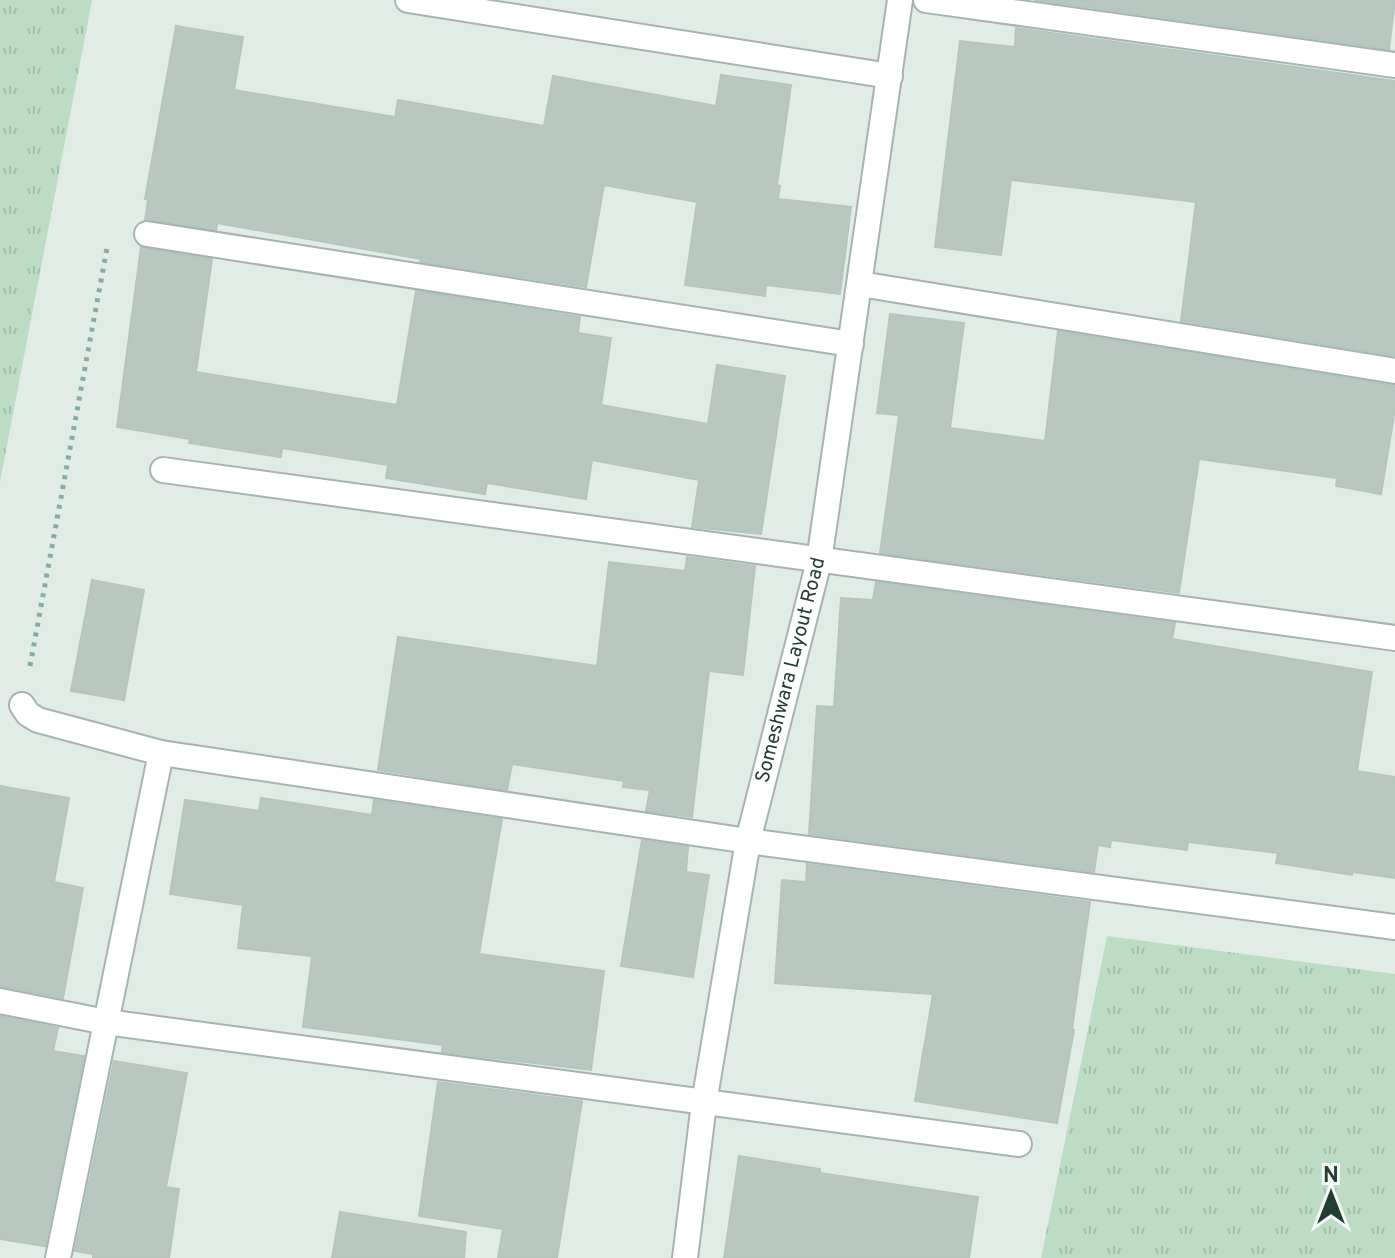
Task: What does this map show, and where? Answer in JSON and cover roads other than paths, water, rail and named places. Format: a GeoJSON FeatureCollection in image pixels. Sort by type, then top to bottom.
{"type":"FeatureCollection","features":[{"type":"Feature","properties":{"kind":"street"},"geometry":{"type":"LineString","coordinates":[[408,0],[890,76]]}},
{"type":"Feature","properties":{"kind":"street"},"geometry":{"type":"LineString","coordinates":[[163,470],[819,561],[900,0]]}},
{"type":"Feature","properties":{"kind":"street"},"geometry":{"type":"LineString","coordinates":[[926,0],[1395,65]]}},
{"type":"Feature","properties":{"kind":"street"},"geometry":{"type":"LineString","coordinates":[[147,234],[851,344]]}},
{"type":"Feature","properties":{"kind":"street"},"geometry":{"type":"LineString","coordinates":[[860,284],[1395,371]]}},
{"type":"Feature","properties":{"kind":"street","name":"Someshwara Layout Road"},"geometry":{"type":"LineString","coordinates":[[685,1258],[704,1103],[748,841],[819,561],[1395,638]]}},
{"type":"Feature","properties":{"kind":"street"},"geometry":{"type":"LineString","coordinates":[[22,705],[28,714],[38,720],[161,753],[748,841],[1395,927]]}},
{"type":"Feature","properties":{"kind":"street"},"geometry":{"type":"LineString","coordinates":[[58,1258],[161,753]]}},
{"type":"Feature","properties":{"kind":"street"},"geometry":{"type":"LineString","coordinates":[[0,1001],[106,1022],[1019,1144]]}}]}
